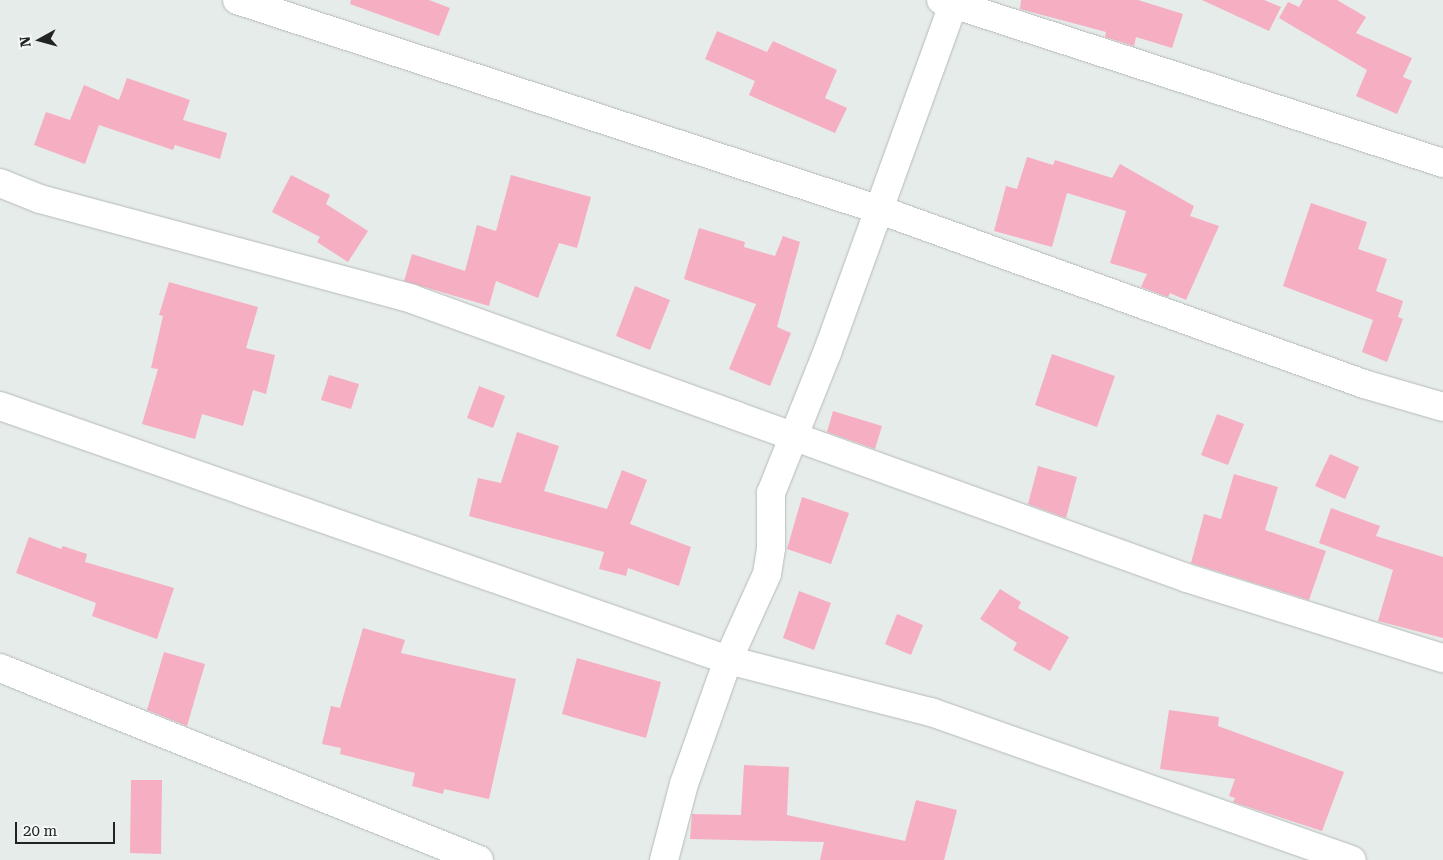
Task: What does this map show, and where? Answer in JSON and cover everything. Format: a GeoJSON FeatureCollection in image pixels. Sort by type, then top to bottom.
{"type":"FeatureCollection","features":[{"type":"Feature","properties":{"kind":"street"},"geometry":{"type":"LineString","coordinates":[[237,0],[880,210],[1364,384],[1443,407]]}},
{"type":"Feature","properties":{"kind":"street"},"geometry":{"type":"LineString","coordinates":[[664,860],[684,784],[728,660],[766,574],[771,548],[771,493],[795,438],[880,210],[950,2],[1443,163]]}},
{"type":"Feature","properties":{"kind":"street"},"geometry":{"type":"LineString","coordinates":[[0,183],[40,198],[412,299],[1187,578],[1443,658]]}},
{"type":"Feature","properties":{"kind":"street"},"geometry":{"type":"LineString","coordinates":[[0,406],[728,660],[931,712],[1352,860]]}},
{"type":"Feature","properties":{"kind":"street"},"geometry":{"type":"LineString","coordinates":[[0,668],[479,860]]}},
{"type":"Feature","properties":{"kind":"building"},"geometry":{"type":"Polygon","coordinates":[[[351,0],[429,0],[450,8],[439,36],[350,4],[351,0]]]}},
{"type":"Feature","properties":{"kind":"building"},"geometry":{"type":"Polygon","coordinates":[[[1021,0],[1138,0],[1183,14],[1172,48],[1136,37],[1134,46],[1105,37],[1106,32],[1020,9],[1021,0]]]}},
{"type":"Feature","properties":{"kind":"building"},"geometry":{"type":"Polygon","coordinates":[[[1202,0],[1264,0],[1281,7],[1269,31],[1202,0]]]}},
{"type":"Feature","properties":{"kind":"building"},"geometry":{"type":"Polygon","coordinates":[[[1303,0],[1337,0],[1366,17],[1356,33],[1412,58],[1403,77],[1412,81],[1397,114],[1356,96],[1367,70],[1279,18],[1288,2],[1299,7],[1303,0]]]}},
{"type":"Feature","properties":{"kind":"building"},"geometry":{"type":"Polygon","coordinates":[[[717,31],[767,52],[773,41],[837,70],[825,98],[847,108],[835,133],[749,95],[755,81],[705,59],[717,31]]]}},
{"type":"Feature","properties":{"kind":"building"},"geometry":{"type":"Polygon","coordinates":[[[127,78],[190,100],[183,120],[227,133],[220,159],[175,145],[173,150],[99,125],[85,164],[34,145],[46,112],[70,120],[84,85],[119,100],[127,78]]]}},
{"type":"Feature","properties":{"kind":"building"},"geometry":{"type":"Polygon","coordinates":[[[1027,157],[1053,165],[1055,160],[1112,178],[1120,164],[1194,206],[1190,216],[1219,226],[1186,300],[1170,293],[1168,297],[1141,287],[1147,274],[1110,263],[1126,211],[1067,193],[1052,247],[994,231],[1006,186],[1017,189],[1027,157]]]}},
{"type":"Feature","properties":{"kind":"building"},"geometry":{"type":"Polygon","coordinates":[[[291,175],[330,195],[326,204],[368,231],[348,262],[317,242],[320,237],[272,212],[291,175]]]}},
{"type":"Feature","properties":{"kind":"building"},"geometry":{"type":"Polygon","coordinates":[[[511,175],[591,197],[577,248],[559,243],[538,298],[496,281],[489,306],[404,281],[412,254],[465,271],[477,225],[496,231],[511,175]]]}},
{"type":"Feature","properties":{"kind":"building"},"geometry":{"type":"Polygon","coordinates":[[[1311,203],[1367,222],[1358,249],[1387,259],[1376,291],[1403,301],[1398,317],[1403,319],[1387,362],[1362,352],[1373,320],[1283,286],[1311,203]]]}},
{"type":"Feature","properties":{"kind":"building"},"geometry":{"type":"Polygon","coordinates":[[[699,228],[745,242],[744,247],[775,256],[783,236],[800,242],[777,327],[791,333],[770,386],[729,369],[756,304],[684,279],[699,228]]]}},
{"type":"Feature","properties":{"kind":"building"},"geometry":{"type":"Polygon","coordinates":[[[169,282],[258,307],[246,348],[275,355],[266,394],[253,390],[243,426],[202,414],[195,439],[142,424],[158,369],[151,368],[163,316],[159,315],[169,282]]]}},
{"type":"Feature","properties":{"kind":"building"},"geometry":{"type":"Polygon","coordinates":[[[635,286],[670,300],[650,350],[616,336],[635,286]]]}},
{"type":"Feature","properties":{"kind":"building"},"geometry":{"type":"Polygon","coordinates":[[[1052,354],[1115,376],[1097,427],[1035,405],[1052,354]]]}},
{"type":"Feature","properties":{"kind":"building"},"geometry":{"type":"Polygon","coordinates":[[[329,375],[359,384],[351,409],[321,400],[329,375]]]}},
{"type":"Feature","properties":{"kind":"building"},"geometry":{"type":"Polygon","coordinates":[[[479,386],[505,396],[493,428],[467,418],[479,386]]]}},
{"type":"Feature","properties":{"kind":"building"},"geometry":{"type":"Polygon","coordinates":[[[833,411],[882,426],[875,449],[827,432],[833,411]]]}},
{"type":"Feature","properties":{"kind":"building"},"geometry":{"type":"Polygon","coordinates":[[[1217,414],[1244,424],[1228,465],[1201,455],[1217,414]]]}},
{"type":"Feature","properties":{"kind":"building"},"geometry":{"type":"Polygon","coordinates":[[[517,432],[559,446],[544,491],[607,509],[622,470],[647,480],[630,524],[691,547],[679,586],[628,568],[626,576],[599,569],[604,552],[469,516],[478,478],[501,483],[517,432]]]}},
{"type":"Feature","properties":{"kind":"building"},"geometry":{"type":"Polygon","coordinates":[[[1330,454],[1359,467],[1345,499],[1315,486],[1330,454]]]}},
{"type":"Feature","properties":{"kind":"building"},"geometry":{"type":"Polygon","coordinates":[[[1038,466],[1077,477],[1066,518],[1028,504],[1038,466]]]}},
{"type":"Feature","properties":{"kind":"building"},"geometry":{"type":"Polygon","coordinates":[[[1234,474],[1278,487],[1265,530],[1326,551],[1309,600],[1191,563],[1204,514],[1221,519],[1234,474]]]}},
{"type":"Feature","properties":{"kind":"building"},"geometry":{"type":"Polygon","coordinates":[[[802,497],[849,513],[831,564],[787,549],[802,497]]]}},
{"type":"Feature","properties":{"kind":"building"},"geometry":{"type":"Polygon","coordinates":[[[1331,508],[1380,526],[1376,536],[1443,557],[1443,638],[1378,621],[1393,570],[1319,543],[1331,508]]]}},
{"type":"Feature","properties":{"kind":"building"},"geometry":{"type":"Polygon","coordinates":[[[29,537],[61,549],[63,546],[87,554],[85,562],[174,588],[157,639],[92,616],[96,603],[16,573],[29,537]]]}},
{"type":"Feature","properties":{"kind":"building"},"geometry":{"type":"Polygon","coordinates":[[[1000,589],[1021,602],[1018,608],[1069,637],[1050,671],[1013,650],[1017,643],[980,619],[1000,589]]]}},
{"type":"Feature","properties":{"kind":"building"},"geometry":{"type":"Polygon","coordinates":[[[799,591],[831,603],[814,650],[783,638],[799,591]]]}},
{"type":"Feature","properties":{"kind":"building"},"geometry":{"type":"Polygon","coordinates":[[[897,614],[923,625],[911,655],[885,644],[897,614]]]}},
{"type":"Feature","properties":{"kind":"building"},"geometry":{"type":"Polygon","coordinates":[[[363,628],[405,640],[401,653],[516,679],[489,799],[444,789],[443,794],[412,786],[415,773],[340,754],[341,748],[322,744],[331,706],[340,708],[363,628]]]}},
{"type":"Feature","properties":{"kind":"building"},"geometry":{"type":"Polygon","coordinates":[[[164,652],[205,664],[187,726],[147,710],[164,652]]]}},
{"type":"Feature","properties":{"kind":"building"},"geometry":{"type":"Polygon","coordinates":[[[577,658],[661,682],[646,738],[562,714],[577,658]]]}},
{"type":"Feature","properties":{"kind":"building"},"geometry":{"type":"Polygon","coordinates":[[[1169,710],[1219,717],[1218,726],[1344,772],[1322,831],[1233,802],[1235,798],[1229,796],[1235,779],[1160,769],[1169,710]]]}},
{"type":"Feature","properties":{"kind":"building"},"geometry":{"type":"Polygon","coordinates":[[[744,765],[789,767],[787,815],[905,841],[916,800],[957,810],[944,860],[820,860],[824,842],[690,839],[692,814],[741,815],[744,765]]]}},
{"type":"Feature","properties":{"kind":"building"},"geometry":{"type":"Polygon","coordinates":[[[131,780],[162,780],[161,854],[130,853],[131,780]]]}}]}
